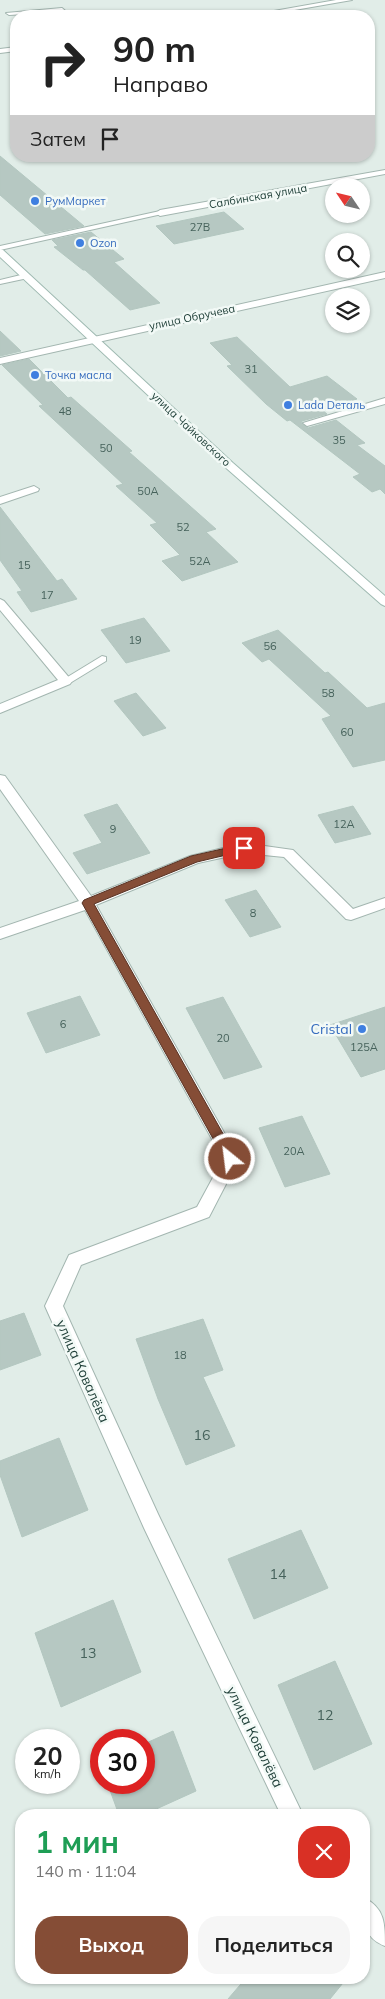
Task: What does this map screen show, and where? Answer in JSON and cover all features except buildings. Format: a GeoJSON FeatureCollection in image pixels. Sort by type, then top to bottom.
{"type":"FeatureCollection","features":[{"type":"Feature","properties":{"kind":"street"},"geometry":{"type":"LineString","coordinates":[[286,10],[349,0]]}},
{"type":"Feature","properties":{"kind":"street","name":"Салбинская улица"},"geometry":{"type":"LineString","coordinates":[[160,213],[385,172]]}},
{"type":"Feature","properties":{"kind":"street","name":"улица Чайковского"},"geometry":{"type":"LineString","coordinates":[[0,252],[229,465],[385,602]]}},
{"type":"Feature","properties":{"kind":"street","name":"улица Обручева"},"geometry":{"type":"LineString","coordinates":[[0,361],[385,275]]}},
{"type":"Feature","properties":{"kind":"street"},"geometry":{"type":"LineString","coordinates":[[0,501],[34,489]]}},
{"type":"Feature","properties":{"kind":"street"},"geometry":{"type":"LineString","coordinates":[[0,603],[66,681],[0,709]]}},
{"type":"Feature","properties":{"kind":"street"},"geometry":{"type":"LineString","coordinates":[[0,779],[88,903]]}},
{"type":"Feature","properties":{"kind":"street"},"geometry":{"type":"LineString","coordinates":[[0,934],[88,903],[195,859],[244,848],[288,853],[351,915],[385,903]]}},
{"type":"Feature","properties":{"kind":"street","name":"улица Ковалёва"},"geometry":{"type":"LineString","coordinates":[[88,903],[230,1159],[203,1212],[75,1260],[54,1306],[151,1521],[289,1809]]}},
{"type":"Feature","properties":{"kind":"street"},"geometry":{"type":"LineString","coordinates":[[370,1916],[385,1935]]}},
{"type":"Feature","properties":{"kind":"lane"},"geometry":{"type":"LineString","coordinates":[[0,248],[160,213]]}},
{"type":"Feature","properties":{"kind":"lane"},"geometry":{"type":"LineString","coordinates":[[0,282],[25,276]]}},
{"type":"Feature","properties":{"kind":"lane"},"geometry":{"type":"LineString","coordinates":[[306,423],[385,401]]}},
{"type":"Feature","properties":{"kind":"lane"},"geometry":{"type":"LineString","coordinates":[[66,681],[102,659]]}},
{"type":"Feature","properties":{"kind":"place","name":"РумМаркет"},"geometry":{"type":"Point","coordinates":[35,201]}},
{"type":"Feature","properties":{"kind":"place","name":"Ozon"},"geometry":{"type":"Point","coordinates":[80,243]}},
{"type":"Feature","properties":{"kind":"place","name":"Точка масла"},"geometry":{"type":"Point","coordinates":[35,375]}},
{"type":"Feature","properties":{"kind":"place","name":"Lada Dеталь"},"geometry":{"type":"Point","coordinates":[288,405]}},
{"type":"Feature","properties":{"kind":"place","name":"Cristal"},"geometry":{"type":"Point","coordinates":[362,1029]}},
{"type":"Feature","properties":{"kind":"route"},"geometry":{"type":"LineString","coordinates":[[230,1159],[88,903],[195,859],[244,848]]}}]}
